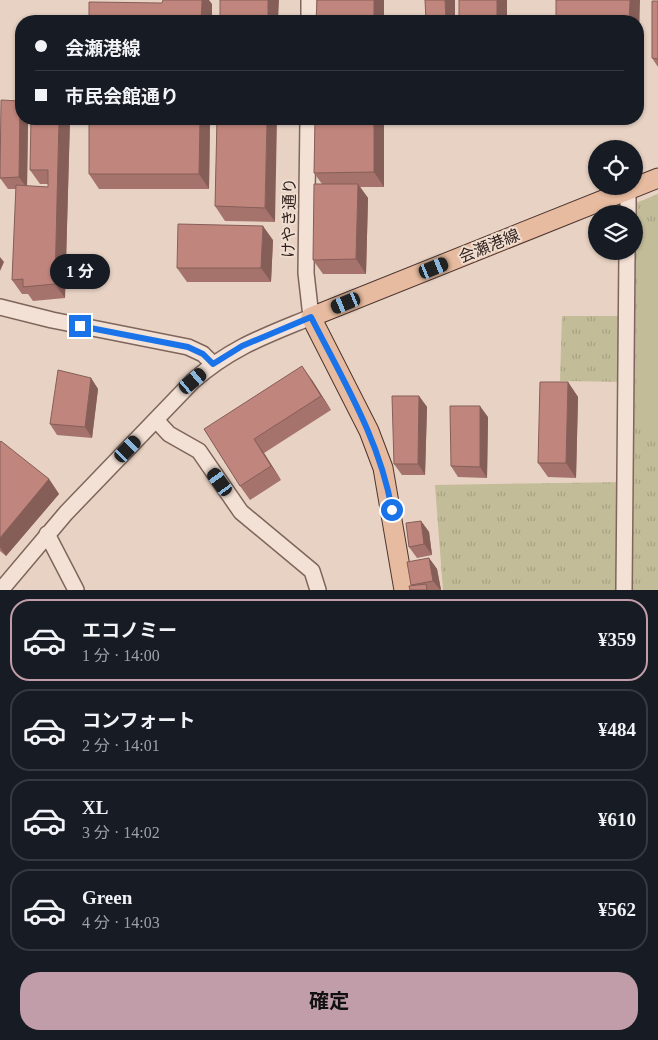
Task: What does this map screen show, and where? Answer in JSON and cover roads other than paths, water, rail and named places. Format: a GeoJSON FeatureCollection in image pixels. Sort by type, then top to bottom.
{"type":"FeatureCollection","features":[{"type":"Feature","properties":{"kind":"main road","name":"会瀬港線"},"geometry":{"type":"LineString","coordinates":[[643,184],[658,178]]}},
{"type":"Feature","properties":{"kind":"main road","name":"会瀬港線"},"geometry":{"type":"LineString","coordinates":[[311,317],[616,195]]}},
{"type":"Feature","properties":{"kind":"main road"},"geometry":{"type":"LineString","coordinates":[[311,317],[369,431],[383,468],[404,590]]}},
{"type":"Feature","properties":{"kind":"street"},"geometry":{"type":"LineString","coordinates":[[309,15],[310,0]]}},
{"type":"Feature","properties":{"kind":"street","name":"けやき通り"},"geometry":{"type":"LineString","coordinates":[[308,125],[306,273],[311,317]]}},
{"type":"Feature","properties":{"kind":"street"},"geometry":{"type":"LineString","coordinates":[[624,590],[627,260]]}},
{"type":"Feature","properties":{"kind":"street"},"geometry":{"type":"LineString","coordinates":[[0,306],[52,320],[188,347],[203,354],[213,364]]}},
{"type":"Feature","properties":{"kind":"street"},"geometry":{"type":"LineString","coordinates":[[1,590],[6,572],[47,534],[193,381],[213,364],[242,346],[311,317]]}},
{"type":"Feature","properties":{"kind":"street"},"geometry":{"type":"LineString","coordinates":[[156,420],[169,434],[198,451],[242,512],[312,571],[318,590]]}},
{"type":"Feature","properties":{"kind":"street"},"geometry":{"type":"LineString","coordinates":[[47,534],[76,590]]}}]}
